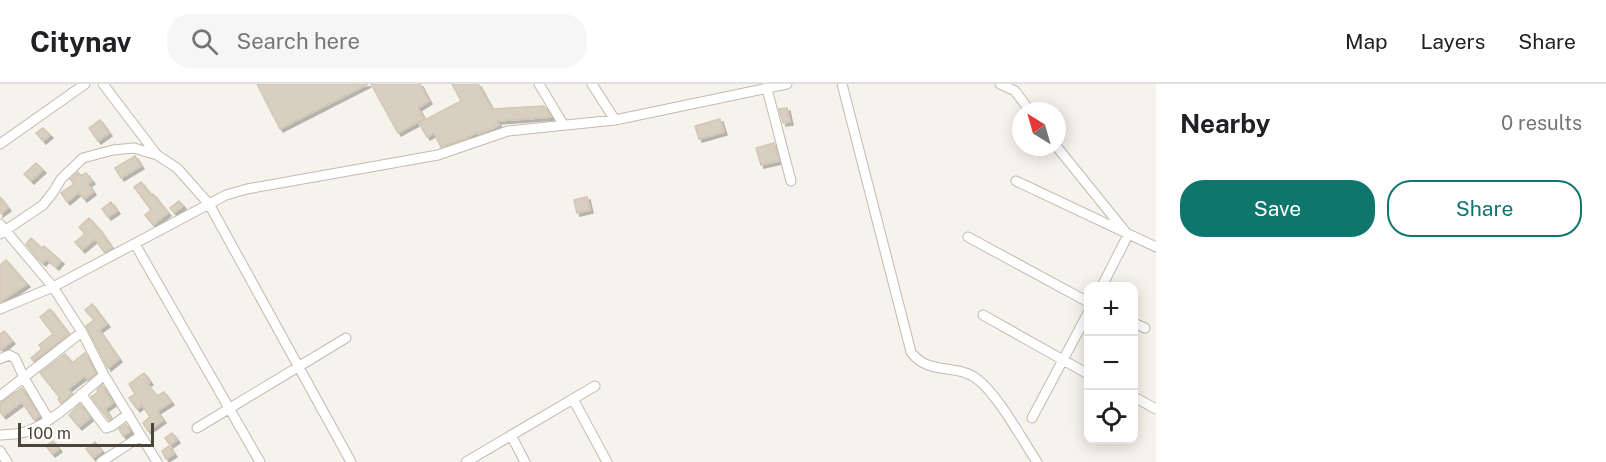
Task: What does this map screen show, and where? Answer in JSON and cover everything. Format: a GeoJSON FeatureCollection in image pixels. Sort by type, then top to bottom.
{"type":"FeatureCollection","features":[{"type":"Feature","properties":{"kind":"street"},"geometry":{"type":"LineString","coordinates":[[0,144],[85,84]]}},
{"type":"Feature","properties":{"kind":"street"},"geometry":{"type":"LineString","coordinates":[[103,84],[157,155]]}},
{"type":"Feature","properties":{"kind":"street"},"geometry":{"type":"LineString","coordinates":[[539,84],[562,124]]}},
{"type":"Feature","properties":{"kind":"street"},"geometry":{"type":"LineString","coordinates":[[592,84],[615,120]]}},
{"type":"Feature","properties":{"kind":"street"},"geometry":{"type":"LineString","coordinates":[[0,309],[53,287],[226,195],[247,189],[438,154],[498,133],[562,124],[615,120],[788,84]]}},
{"type":"Feature","properties":{"kind":"street"},"geometry":{"type":"LineString","coordinates":[[842,84],[911,352],[918,362],[935,368],[969,374],[978,380],[991,393],[1037,462]]}},
{"type":"Feature","properties":{"kind":"street"},"geometry":{"type":"LineString","coordinates":[[1000,84],[1015,91],[1023,102]]}},
{"type":"Feature","properties":{"kind":"street"},"geometry":{"type":"LineString","coordinates":[[767,89],[791,181]]}},
{"type":"Feature","properties":{"kind":"street"},"geometry":{"type":"LineString","coordinates":[[157,462],[104,375],[82,332],[53,287],[2,229],[43,205],[61,179],[83,158],[94,154],[134,148],[157,155],[177,168],[209,204],[351,462]]}},
{"type":"Feature","properties":{"kind":"street"},"geometry":{"type":"LineString","coordinates":[[1064,156],[1128,235]]}},
{"type":"Feature","properties":{"kind":"street"},"geometry":{"type":"LineString","coordinates":[[1016,181],[1156,247]]}},
{"type":"Feature","properties":{"kind":"street"},"geometry":{"type":"LineString","coordinates":[[1104,282],[1128,235]]}},
{"type":"Feature","properties":{"kind":"street"},"geometry":{"type":"LineString","coordinates":[[968,237],[1084,299]]}},
{"type":"Feature","properties":{"kind":"street"},"geometry":{"type":"LineString","coordinates":[[135,244],[260,462]]}},
{"type":"Feature","properties":{"kind":"street"},"geometry":{"type":"LineString","coordinates":[[983,315],[1063,362],[1084,372]]}},
{"type":"Feature","properties":{"kind":"street"},"geometry":{"type":"LineString","coordinates":[[1032,418],[1084,322]]}},
{"type":"Feature","properties":{"kind":"street"},"geometry":{"type":"LineString","coordinates":[[1138,325],[1145,328]]}},
{"type":"Feature","properties":{"kind":"street"},"geometry":{"type":"LineString","coordinates":[[0,396],[82,332]]}},
{"type":"Feature","properties":{"kind":"street"},"geometry":{"type":"LineString","coordinates":[[197,428],[346,338]]}},
{"type":"Feature","properties":{"kind":"street"},"geometry":{"type":"LineString","coordinates":[[0,359],[12,355],[18,361],[24,378],[49,420]]}},
{"type":"Feature","properties":{"kind":"street"},"geometry":{"type":"LineString","coordinates":[[0,435],[26,432],[49,420],[104,375]]}},
{"type":"Feature","properties":{"kind":"street"},"geometry":{"type":"LineString","coordinates":[[466,462],[595,386]]}},
{"type":"Feature","properties":{"kind":"street"},"geometry":{"type":"LineString","coordinates":[[81,394],[106,428],[128,414]]}},
{"type":"Feature","properties":{"kind":"street"},"geometry":{"type":"LineString","coordinates":[[573,399],[608,462]]}},
{"type":"Feature","properties":{"kind":"street"},"geometry":{"type":"LineString","coordinates":[[1138,400],[1156,409]]}},
{"type":"Feature","properties":{"kind":"street"},"geometry":{"type":"LineString","coordinates":[[511,435],[525,462]]}},
{"type":"Feature","properties":{"kind":"street"},"geometry":{"type":"LineString","coordinates":[[101,462],[141,436]]}},
{"type":"Feature","properties":{"kind":"street"},"geometry":{"type":"LineString","coordinates":[[0,450],[7,462]]}},
{"type":"Feature","properties":{"kind":"building"},"geometry":{"type":"Polygon","coordinates":[[[257,84],[368,84],[280,129],[257,84]]]}},
{"type":"Feature","properties":{"kind":"building"},"geometry":{"type":"Polygon","coordinates":[[[371,84],[420,84],[429,101],[418,108],[424,119],[398,133],[371,84]]]}},
{"type":"Feature","properties":{"kind":"building"},"geometry":{"type":"Polygon","coordinates":[[[452,84],[478,84],[492,109],[544,106],[551,117],[497,121],[499,125],[491,129],[478,134],[477,132],[465,139],[441,147],[434,133],[427,137],[419,123],[461,101],[452,84]]]}},
{"type":"Feature","properties":{"kind":"building"},"geometry":{"type":"Polygon","coordinates":[[[787,108],[790,122],[783,123],[779,109],[787,108]]]}},
{"type":"Feature","properties":{"kind":"building"},"geometry":{"type":"Polygon","coordinates":[[[720,119],[724,132],[699,139],[695,126],[720,119]]]}},
{"type":"Feature","properties":{"kind":"building"},"geometry":{"type":"Polygon","coordinates":[[[100,120],[109,133],[98,141],[89,128],[100,120]]]}},
{"type":"Feature","properties":{"kind":"building"},"geometry":{"type":"Polygon","coordinates":[[[43,128],[50,135],[43,141],[36,133],[43,128]]]}},
{"type":"Feature","properties":{"kind":"building"},"geometry":{"type":"Polygon","coordinates":[[[774,143],[779,161],[761,165],[756,148],[774,143]]]}},
{"type":"Feature","properties":{"kind":"building"},"geometry":{"type":"Polygon","coordinates":[[[135,156],[141,166],[121,178],[115,168],[135,156]]]}},
{"type":"Feature","properties":{"kind":"building"},"geometry":{"type":"Polygon","coordinates":[[[36,163],[43,170],[31,181],[24,174],[36,163]]]}},
{"type":"Feature","properties":{"kind":"building"},"geometry":{"type":"Polygon","coordinates":[[[78,172],[81,176],[86,173],[92,181],[88,184],[93,192],[84,199],[79,192],[67,202],[61,193],[74,184],[70,179],[78,172]]]}},
{"type":"Feature","properties":{"kind":"building"},"geometry":{"type":"Polygon","coordinates":[[[141,182],[168,213],[153,225],[145,215],[151,210],[134,187],[141,182]]]}},
{"type":"Feature","properties":{"kind":"building"},"geometry":{"type":"Polygon","coordinates":[[[0,197],[8,208],[0,214],[0,197]]]}},
{"type":"Feature","properties":{"kind":"building"},"geometry":{"type":"Polygon","coordinates":[[[587,197],[590,210],[577,213],[574,200],[587,197]]]}},
{"type":"Feature","properties":{"kind":"building"},"geometry":{"type":"Polygon","coordinates":[[[179,201],[183,206],[174,213],[170,208],[179,201]]]}},
{"type":"Feature","properties":{"kind":"building"},"geometry":{"type":"Polygon","coordinates":[[[111,202],[117,211],[108,217],[102,209],[111,202]]]}},
{"type":"Feature","properties":{"kind":"building"},"geometry":{"type":"Polygon","coordinates":[[[89,218],[112,248],[104,252],[95,239],[82,250],[75,242],[85,234],[79,227],[89,218]]]}},
{"type":"Feature","properties":{"kind":"building"},"geometry":{"type":"Polygon","coordinates":[[[31,238],[61,261],[56,267],[46,259],[43,263],[38,259],[26,244],[31,238]]]}},
{"type":"Feature","properties":{"kind":"building"},"geometry":{"type":"Polygon","coordinates":[[[6,260],[27,284],[0,302],[0,265],[6,260]]]}},
{"type":"Feature","properties":{"kind":"building"},"geometry":{"type":"Polygon","coordinates":[[[92,304],[107,324],[99,330],[119,359],[108,368],[86,326],[94,320],[85,310],[92,304]]]}},
{"type":"Feature","properties":{"kind":"building"},"geometry":{"type":"Polygon","coordinates":[[[50,309],[69,334],[33,361],[31,358],[42,349],[39,345],[53,334],[40,317],[50,309]]]}},
{"type":"Feature","properties":{"kind":"building"},"geometry":{"type":"Polygon","coordinates":[[[4,331],[12,341],[0,351],[0,334],[4,331]]]}},
{"type":"Feature","properties":{"kind":"building"},"geometry":{"type":"Polygon","coordinates":[[[85,353],[96,373],[88,380],[85,376],[68,389],[72,394],[61,403],[58,399],[60,398],[40,373],[65,354],[72,363],[85,353]]]}},
{"type":"Feature","properties":{"kind":"building"},"geometry":{"type":"Polygon","coordinates":[[[144,373],[150,382],[147,384],[157,396],[164,392],[171,402],[157,411],[163,420],[148,431],[143,423],[150,417],[142,405],[137,409],[129,398],[135,394],[129,384],[144,373]]]}},
{"type":"Feature","properties":{"kind":"building"},"geometry":{"type":"Polygon","coordinates":[[[102,385],[113,403],[105,409],[111,419],[109,420],[91,397],[102,385]]]}},
{"type":"Feature","properties":{"kind":"building"},"geometry":{"type":"Polygon","coordinates":[[[22,388],[39,416],[34,420],[22,402],[3,416],[0,411],[0,403],[22,388]]]}},
{"type":"Feature","properties":{"kind":"building"},"geometry":{"type":"Polygon","coordinates":[[[80,404],[90,418],[79,427],[69,415],[80,404]]]}},
{"type":"Feature","properties":{"kind":"building"},"geometry":{"type":"Polygon","coordinates":[[[126,424],[130,431],[123,436],[119,429],[126,424]]]}},
{"type":"Feature","properties":{"kind":"building"},"geometry":{"type":"Polygon","coordinates":[[[172,433],[177,440],[170,445],[165,438],[172,433]]]}},
{"type":"Feature","properties":{"kind":"building"},"geometry":{"type":"Polygon","coordinates":[[[53,441],[59,449],[52,454],[46,446],[53,441]]]}},
{"type":"Feature","properties":{"kind":"building"},"geometry":{"type":"Polygon","coordinates":[[[95,442],[102,451],[93,458],[86,449],[95,442]]]}},
{"type":"Feature","properties":{"kind":"building"},"geometry":{"type":"Polygon","coordinates":[[[169,446],[174,454],[166,459],[162,451],[169,446]]]}}]}
